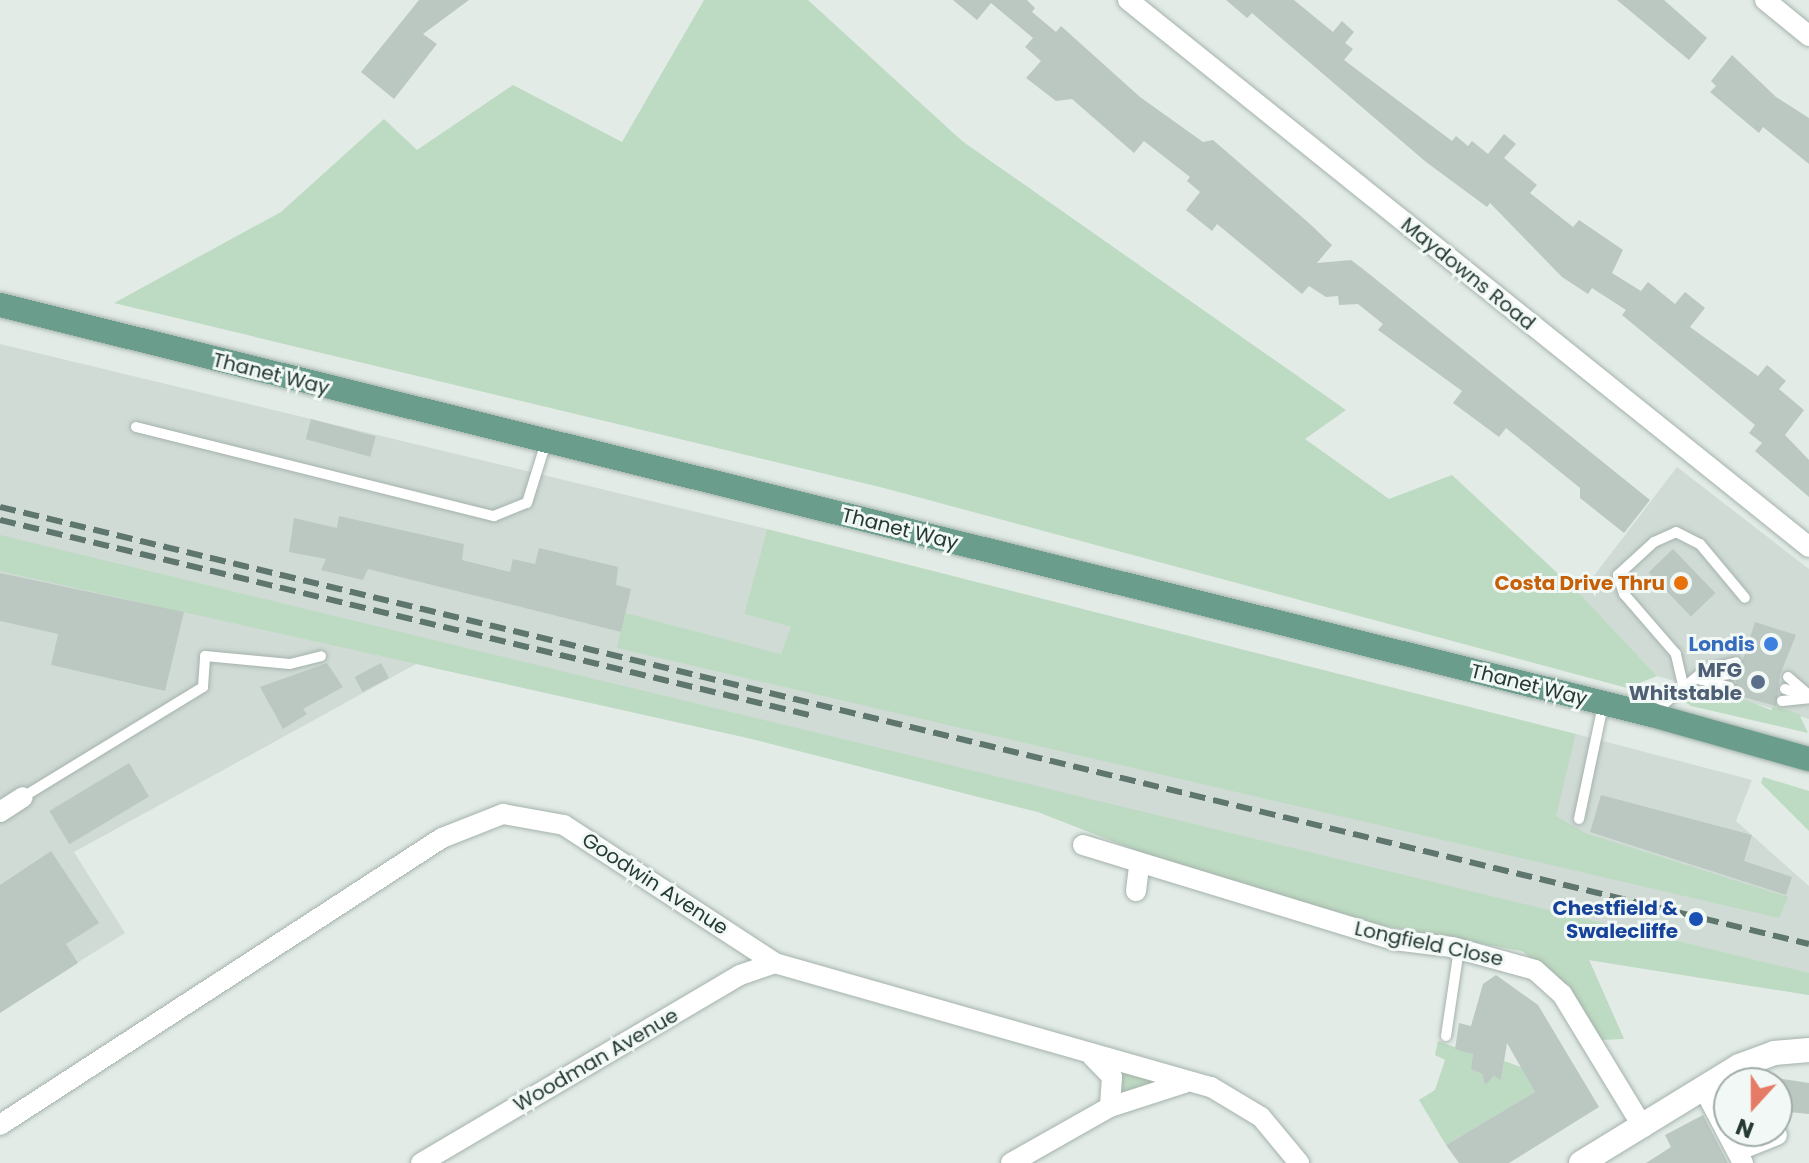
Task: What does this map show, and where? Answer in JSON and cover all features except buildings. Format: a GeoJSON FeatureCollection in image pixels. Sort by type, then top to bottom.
{"type":"FeatureCollection","features":[{"type":"Feature","properties":{"kind":"main road","name":"Thanet Way"},"geometry":{"type":"LineString","coordinates":[[0,305],[1604,703],[1806,756]]}},
{"type":"Feature","properties":{"kind":"main road"},"geometry":{"type":"LineString","coordinates":[[1581,1163],[1607,1156],[1643,1127],[1762,1057],[1809,1050]]}},
{"type":"Feature","properties":{"kind":"street","name":"Maydowns Road"},"geometry":{"type":"LineString","coordinates":[[1128,0],[1809,547]]}},
{"type":"Feature","properties":{"kind":"street"},"geometry":{"type":"LineString","coordinates":[[1765,0],[1809,36]]}},
{"type":"Feature","properties":{"kind":"street"},"geometry":{"type":"LineString","coordinates":[[1,808],[23,797]]}},
{"type":"Feature","properties":{"kind":"street","name":"Goodwin Avenue"},"geometry":{"type":"LineString","coordinates":[[0,1125],[442,838],[503,814],[564,825],[775,963],[1211,1087],[1261,1117],[1299,1163]]}},
{"type":"Feature","properties":{"kind":"street","name":"Longfield Close"},"geometry":{"type":"LineString","coordinates":[[1083,845],[1139,865],[1394,940],[1503,959],[1548,978],[1585,1028],[1643,1127]]}},
{"type":"Feature","properties":{"kind":"street"},"geometry":{"type":"LineString","coordinates":[[1136,891],[1139,865]]}},
{"type":"Feature","properties":{"kind":"street","name":"Woodman Avenue"},"geometry":{"type":"LineString","coordinates":[[421,1163],[740,975],[775,963]]}},
{"type":"Feature","properties":{"kind":"street"},"geometry":{"type":"LineString","coordinates":[[1092,1055],[1112,1077],[1110,1107]]}},
{"type":"Feature","properties":{"kind":"street"},"geometry":{"type":"LineString","coordinates":[[1011,1163],[1110,1107],[1185,1082]]}},
{"type":"Feature","properties":{"kind":"street"},"geometry":{"type":"LineString","coordinates":[[1704,1089],[1740,1157]]}},
{"type":"Feature","properties":{"kind":"lane"},"geometry":{"type":"LineString","coordinates":[[136,427],[494,516],[527,503],[546,442]]}},
{"type":"Feature","properties":{"kind":"lane"},"geometry":{"type":"LineString","coordinates":[[1683,685],[1676,654],[1624,594],[1618,575],[1654,542],[1676,532],[1700,544],[1745,598]]}},
{"type":"Feature","properties":{"kind":"lane"},"geometry":{"type":"LineString","coordinates":[[23,797],[203,687],[205,656],[290,664],[321,656]]}},
{"type":"Feature","properties":{"kind":"lane"},"geometry":{"type":"LineString","coordinates":[[1652,715],[1683,685],[1716,665],[1736,662]]}},
{"type":"Feature","properties":{"kind":"lane"},"geometry":{"type":"LineString","coordinates":[[1696,678],[1732,674]]}},
{"type":"Feature","properties":{"kind":"lane"},"geometry":{"type":"LineString","coordinates":[[1788,677],[1809,697]]}},
{"type":"Feature","properties":{"kind":"lane"},"geometry":{"type":"LineString","coordinates":[[1696,678],[1729,687]]}},
{"type":"Feature","properties":{"kind":"lane"},"geometry":{"type":"LineString","coordinates":[[1785,689],[1809,697]]}},
{"type":"Feature","properties":{"kind":"lane"},"geometry":{"type":"LineString","coordinates":[[1782,701],[1809,697]]}},
{"type":"Feature","properties":{"kind":"lane"},"geometry":{"type":"LineString","coordinates":[[1579,819],[1604,703]]}},
{"type":"Feature","properties":{"kind":"lane"},"geometry":{"type":"LineString","coordinates":[[1446,1036],[1459,949]]}},
{"type":"Feature","properties":{"kind":"shaded area"},"geometry":{"type":"Polygon","coordinates":[[[0,344],[767,529],[744,614],[792,627],[781,654],[625,614],[618,648],[1555,816],[1576,734],[1752,780],[1736,821],[1809,886],[1809,995],[1589,960],[1624,1039],[1522,951],[1359,921],[1161,860],[1038,812],[748,738],[416,664],[74,852],[125,933],[0,1011],[0,344]]]}},
{"type":"Feature","properties":{"kind":"shaded area"},"geometry":{"type":"Polygon","coordinates":[[[1677,467],[1809,569],[1809,719],[1657,676],[1580,594],[1677,467]]]}},
{"type":"Feature","properties":{"kind":"green space"},"geometry":{"type":"Polygon","coordinates":[[[704,0],[808,0],[962,141],[1346,410],[1305,439],[1389,499],[1452,475],[1580,594],[1657,676],[1627,688],[884,488],[114,303],[281,212],[384,119],[417,150],[513,85],[622,142],[704,0]]]}},
{"type":"Feature","properties":{"kind":"green space"},"geometry":{"type":"Polygon","coordinates":[[[767,529],[1576,734],[1556,816],[1585,833],[1788,897],[1779,918],[617,648],[625,613],[781,654],[791,627],[744,614],[767,529]]]}},
{"type":"Feature","properties":{"kind":"green space"},"geometry":{"type":"Polygon","coordinates":[[[0,535],[1809,973],[1809,995],[1589,960],[1624,1039],[1601,1040],[1558,979],[1522,951],[1359,921],[1161,860],[1038,812],[748,738],[0,571],[0,535]]]}},
{"type":"Feature","properties":{"kind":"green space"},"geometry":{"type":"Polygon","coordinates":[[[1709,686],[1771,710],[1774,706],[1799,714],[1808,733],[1691,706],[1681,699],[1689,688],[1709,686]]]}},
{"type":"Feature","properties":{"kind":"green space"},"geometry":{"type":"Polygon","coordinates":[[[1763,777],[1809,791],[1809,831],[1761,783],[1763,777]]]}},
{"type":"Feature","properties":{"kind":"green space"},"geometry":{"type":"Polygon","coordinates":[[[1438,1041],[1473,1054],[1472,1069],[1482,1074],[1485,1084],[1494,1076],[1501,1079],[1504,1061],[1521,1067],[1535,1092],[1446,1145],[1419,1100],[1435,1090],[1445,1060],[1435,1055],[1438,1041]]]}},
{"type":"Feature","properties":{"kind":"green space"},"geometry":{"type":"Polygon","coordinates":[[[1092,1055],[1185,1082],[1110,1107],[1114,1090],[1092,1055]]]}},
{"type":"Feature","properties":{"kind":"railway"},"geometry":{"type":"LineString","coordinates":[[0,507],[1809,944]]}},
{"type":"Feature","properties":{"kind":"railway"},"geometry":{"type":"LineString","coordinates":[[0,520],[813,716]]}},
{"type":"Feature","properties":{"kind":"place","name":"Costa Drive Thru"},"geometry":{"type":"Point","coordinates":[1681,583]}},
{"type":"Feature","properties":{"kind":"place","name":"Londis"},"geometry":{"type":"Point","coordinates":[1771,644]}},
{"type":"Feature","properties":{"kind":"place","name":"MFG Whitstable"},"geometry":{"type":"Point","coordinates":[1758,682]}},
{"type":"Feature","properties":{"kind":"place","name":"Chestfield & Swalecliffe"},"geometry":{"type":"Point","coordinates":[1696,919]}}]}
